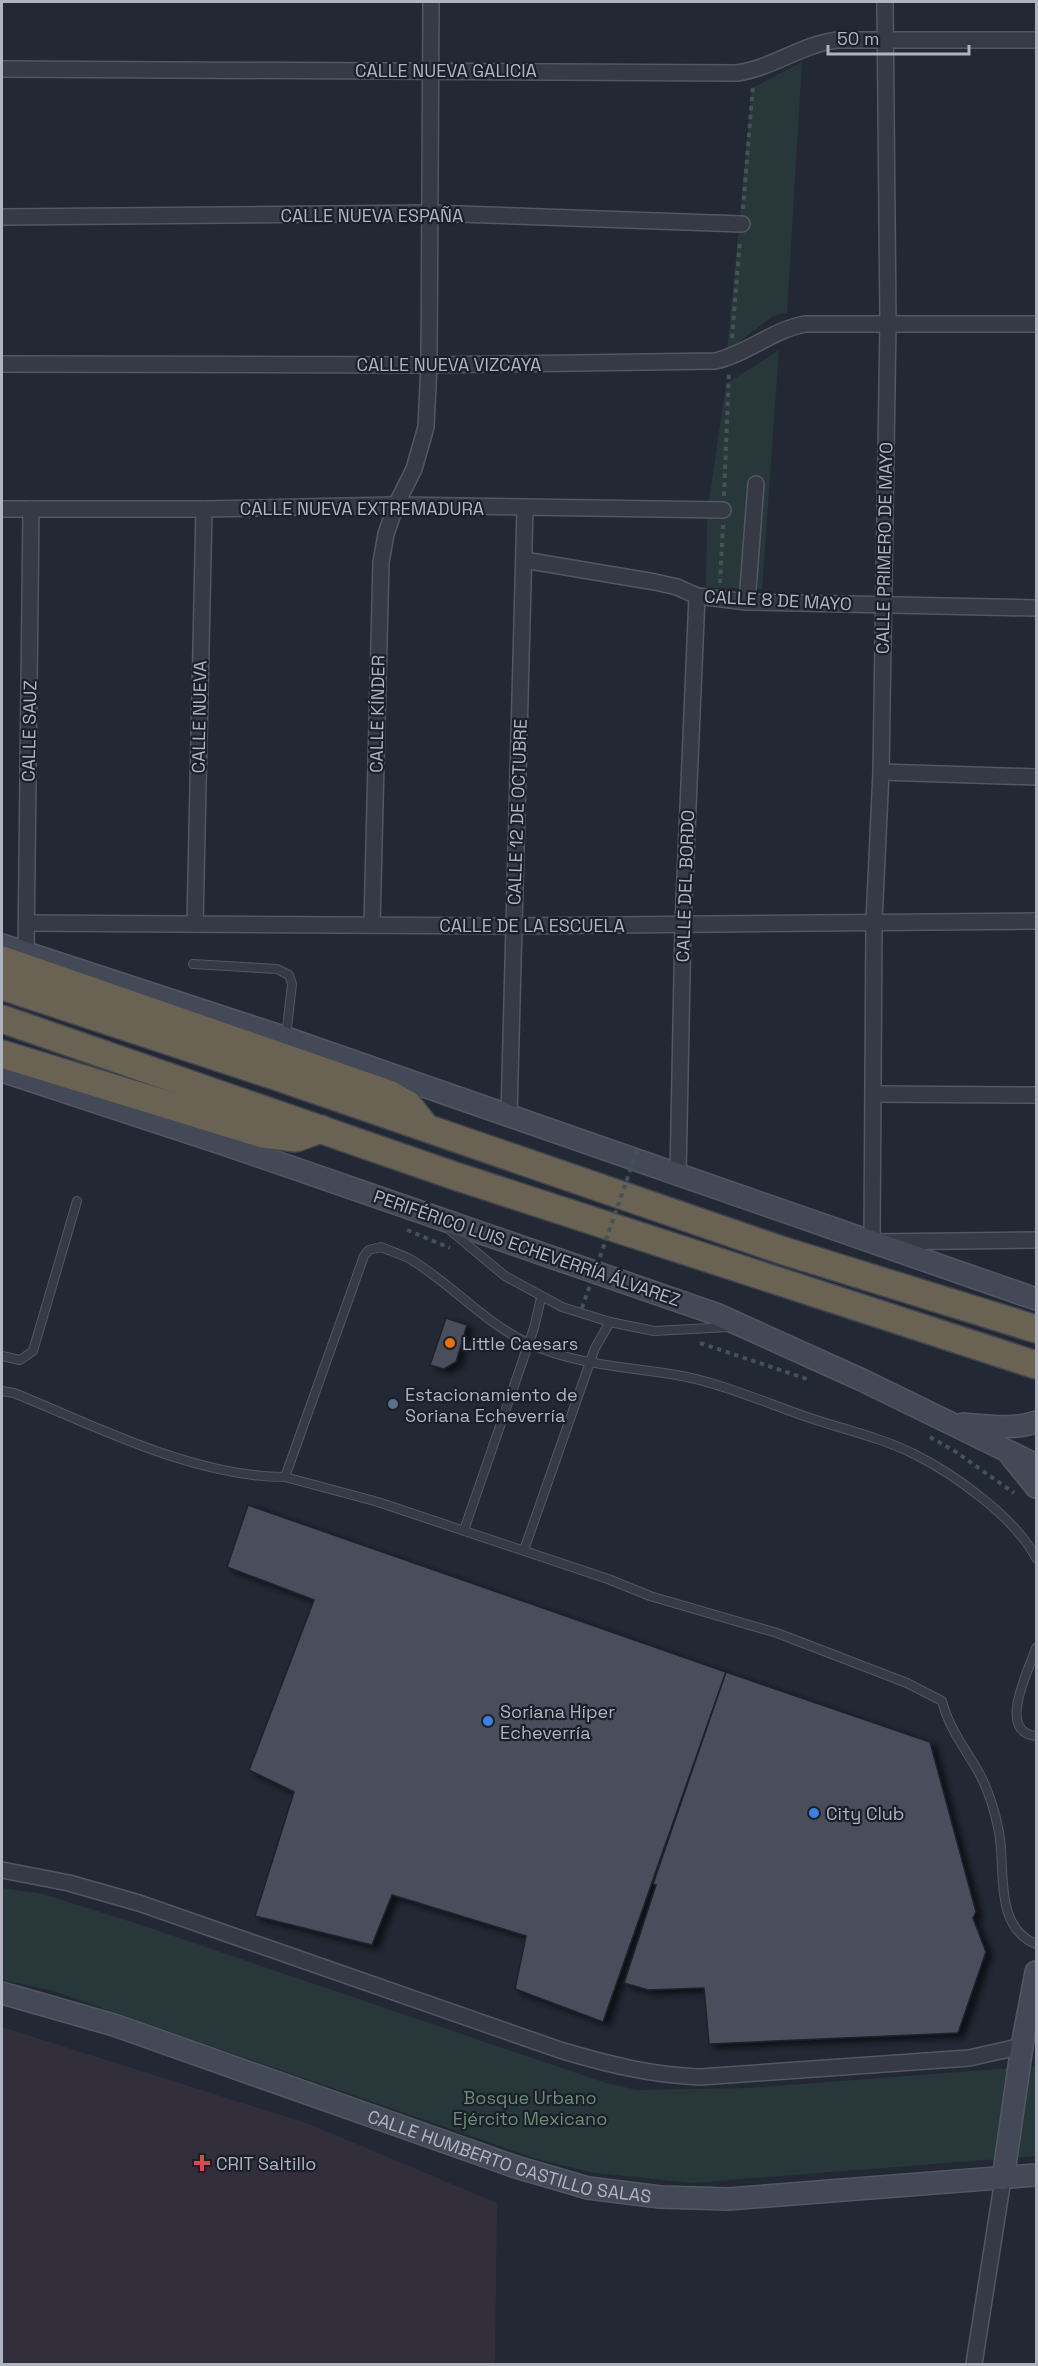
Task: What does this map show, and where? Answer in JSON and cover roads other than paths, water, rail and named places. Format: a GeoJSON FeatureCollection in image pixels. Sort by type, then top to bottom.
{"type":"FeatureCollection","features":[{"type":"Feature","properties":{"kind":"highway"},"geometry":{"type":"LineString","coordinates":[[14,956],[389,1094],[408,1105],[426,1128]]}},
{"type":"Feature","properties":{"kind":"highway"},"geometry":{"type":"LineString","coordinates":[[2,986],[275,1076],[781,1250],[1036,1329]]}},
{"type":"Feature","properties":{"kind":"highway"},"geometry":{"type":"LineString","coordinates":[[2,1019],[452,1175],[1036,1365]]}},
{"type":"Feature","properties":{"kind":"highway"},"geometry":{"type":"LineString","coordinates":[[2,1070],[263,1134],[296,1138],[321,1129]]}},
{"type":"Feature","properties":{"kind":"street","name":"CALLE KÍNDER"},"geometry":{"type":"LineString","coordinates":[[372,925],[381,562],[386,534],[396,505],[422,447],[426,427],[429,365],[431,2]]}},
{"type":"Feature","properties":{"kind":"street","name":"CALLE PRIMERO DE MAYO"},"geometry":{"type":"LineString","coordinates":[[872,1242],[874,922],[881,772],[888,323],[885,2]]}},
{"type":"Feature","properties":{"kind":"street","name":"CALLE NUEVA GALICIA"},"geometry":{"type":"LineString","coordinates":[[2,69],[431,69],[737,73],[769,66],[825,42],[885,39],[1036,40]]}},
{"type":"Feature","properties":{"kind":"street","name":"CALLE NUEVA ESPAÑA"},"geometry":{"type":"LineString","coordinates":[[2,217],[430,213],[742,224]]}},
{"type":"Feature","properties":{"kind":"street","name":"CALLE NUEVA VIZCAYA"},"geometry":{"type":"LineString","coordinates":[[2,364],[429,365],[715,362],[730,358],[789,327],[805,324],[1036,324]]}},
{"type":"Feature","properties":{"kind":"street"},"geometry":{"type":"LineString","coordinates":[[747,602],[756,484]]}},
{"type":"Feature","properties":{"kind":"street","name":"CALLE NUEVA EXTREMADURA"},"geometry":{"type":"LineString","coordinates":[[2,509],[204,509],[396,505],[723,510]]}},
{"type":"Feature","properties":{"kind":"street","name":"CALLE 12 DE OCTUBRE"},"geometry":{"type":"LineString","coordinates":[[509,1115],[525,508]]}},
{"type":"Feature","properties":{"kind":"street","name":"CALLE SAUZ"},"geometry":{"type":"LineString","coordinates":[[14,956],[27,923],[31,509]]}},
{"type":"Feature","properties":{"kind":"street","name":"CALLE NUEVA"},"geometry":{"type":"LineString","coordinates":[[195,924],[204,509]]}},
{"type":"Feature","properties":{"kind":"street","name":"CALLE 8 DE MAYO"},"geometry":{"type":"LineString","coordinates":[[524,560],[655,582],[677,587],[697,596],[747,602],[1036,608]]}},
{"type":"Feature","properties":{"kind":"street","name":"CALLE DEL BORDO"},"geometry":{"type":"LineString","coordinates":[[678,1175],[683,925],[697,596]]}},
{"type":"Feature","properties":{"kind":"street"},"geometry":{"type":"LineString","coordinates":[[881,772],[1036,777]]}},
{"type":"Feature","properties":{"kind":"street","name":"CALLE DE LA ESCUELA"},"geometry":{"type":"LineString","coordinates":[[27,923],[513,926],[1036,921]]}},
{"type":"Feature","properties":{"kind":"street"},"geometry":{"type":"LineString","coordinates":[[2,945],[14,956],[286,1038],[1036,1299]]}},
{"type":"Feature","properties":{"kind":"street","name":"PERIFÉRICO LUIS ECHEVERRÍA ÁLVAREZ"},"geometry":{"type":"LineString","coordinates":[[2,1070],[434,1216],[745,1326],[1036,1465]]}},
{"type":"Feature","properties":{"kind":"street"},"geometry":{"type":"LineString","coordinates":[[873,1094],[1036,1095]]}},
{"type":"Feature","properties":{"kind":"street"},"geometry":{"type":"LineString","coordinates":[[872,1242],[1036,1240]]}},
{"type":"Feature","properties":{"kind":"street"},"geometry":{"type":"LineString","coordinates":[[1012,1291],[1036,1309]]}},
{"type":"Feature","properties":{"kind":"street"},"geometry":{"type":"LineString","coordinates":[[951,1424],[1000,1427],[1024,1426],[1036,1422]]}},
{"type":"Feature","properties":{"kind":"street"},"geometry":{"type":"LineString","coordinates":[[1006,1451],[1036,1487]]}},
{"type":"Feature","properties":{"kind":"street"},"geometry":{"type":"LineString","coordinates":[[2,1870],[69,1883],[139,1903],[560,2050],[614,2067],[658,2075],[700,2077],[969,2058],[1029,2040]]}},
{"type":"Feature","properties":{"kind":"street"},"geometry":{"type":"LineString","coordinates":[[974,2364],[1003,2179],[1029,2040],[1036,1972]]}},
{"type":"Feature","properties":{"kind":"street","name":"CALLE HUMBERTO CASTILLO SALAS"},"geometry":{"type":"LineString","coordinates":[[2,1994],[114,2025],[516,2167],[588,2188],[660,2198],[728,2199],[1036,2175]]}},
{"type":"Feature","properties":{"kind":"lane"},"geometry":{"type":"LineString","coordinates":[[193,964],[277,969],[289,975],[292,984],[286,1038]]}},
{"type":"Feature","properties":{"kind":"lane"},"geometry":{"type":"LineString","coordinates":[[2,1356],[20,1360],[33,1351],[77,1202]]}},
{"type":"Feature","properties":{"kind":"lane"},"geometry":{"type":"LineString","coordinates":[[434,1216],[505,1276],[541,1298],[610,1322],[654,1331],[745,1326]]}},
{"type":"Feature","properties":{"kind":"lane"},"geometry":{"type":"LineString","coordinates":[[285,1477],[369,1250],[381,1246],[409,1259],[491,1323],[528,1343],[563,1356],[678,1376],[722,1387],[914,1454],[964,1486],[1000,1514],[1030,1546],[1036,1558]]}},
{"type":"Feature","properties":{"kind":"lane"},"geometry":{"type":"LineString","coordinates":[[464,1530],[528,1343],[541,1298]]}},
{"type":"Feature","properties":{"kind":"lane"},"geometry":{"type":"LineString","coordinates":[[524,1550],[590,1362],[610,1322]]}},
{"type":"Feature","properties":{"kind":"lane"},"geometry":{"type":"LineString","coordinates":[[2,1391],[14,1393],[195,1465],[253,1477],[285,1477],[378,1502],[524,1550],[650,1596],[788,1636],[907,1683],[942,1701],[951,1728],[978,1772],[991,1801],[1000,1833],[1003,1897],[1022,1935],[1036,1944]]}},
{"type":"Feature","properties":{"kind":"lane"},"geometry":{"type":"LineString","coordinates":[[1036,1648],[1016,1707],[1020,1729],[1025,1734],[1036,1736]]}},
{"type":"Feature","properties":{"kind":"place","name":"Little Caesars"},"geometry":{"type":"Point","coordinates":[450,1343]}},
{"type":"Feature","properties":{"kind":"place","name":"Estacionamiento de Soriana Echeverría"},"geometry":{"type":"Point","coordinates":[393,1404]}},
{"type":"Feature","properties":{"kind":"place","name":"Soriana Híper Echeverría"},"geometry":{"type":"Point","coordinates":[488,1721]}},
{"type":"Feature","properties":{"kind":"place","name":"City Club"},"geometry":{"type":"Point","coordinates":[814,1813]}},
{"type":"Feature","properties":{"kind":"place","name":"CRIT Saltillo"},"geometry":{"type":"Point","coordinates":[202,2163]}},
{"type":"Feature","properties":{"kind":"park label","name":"Bosque Urbano Ejército Mexicano"},"geometry":{"type":"Point","coordinates":[530,2107]}}]}
